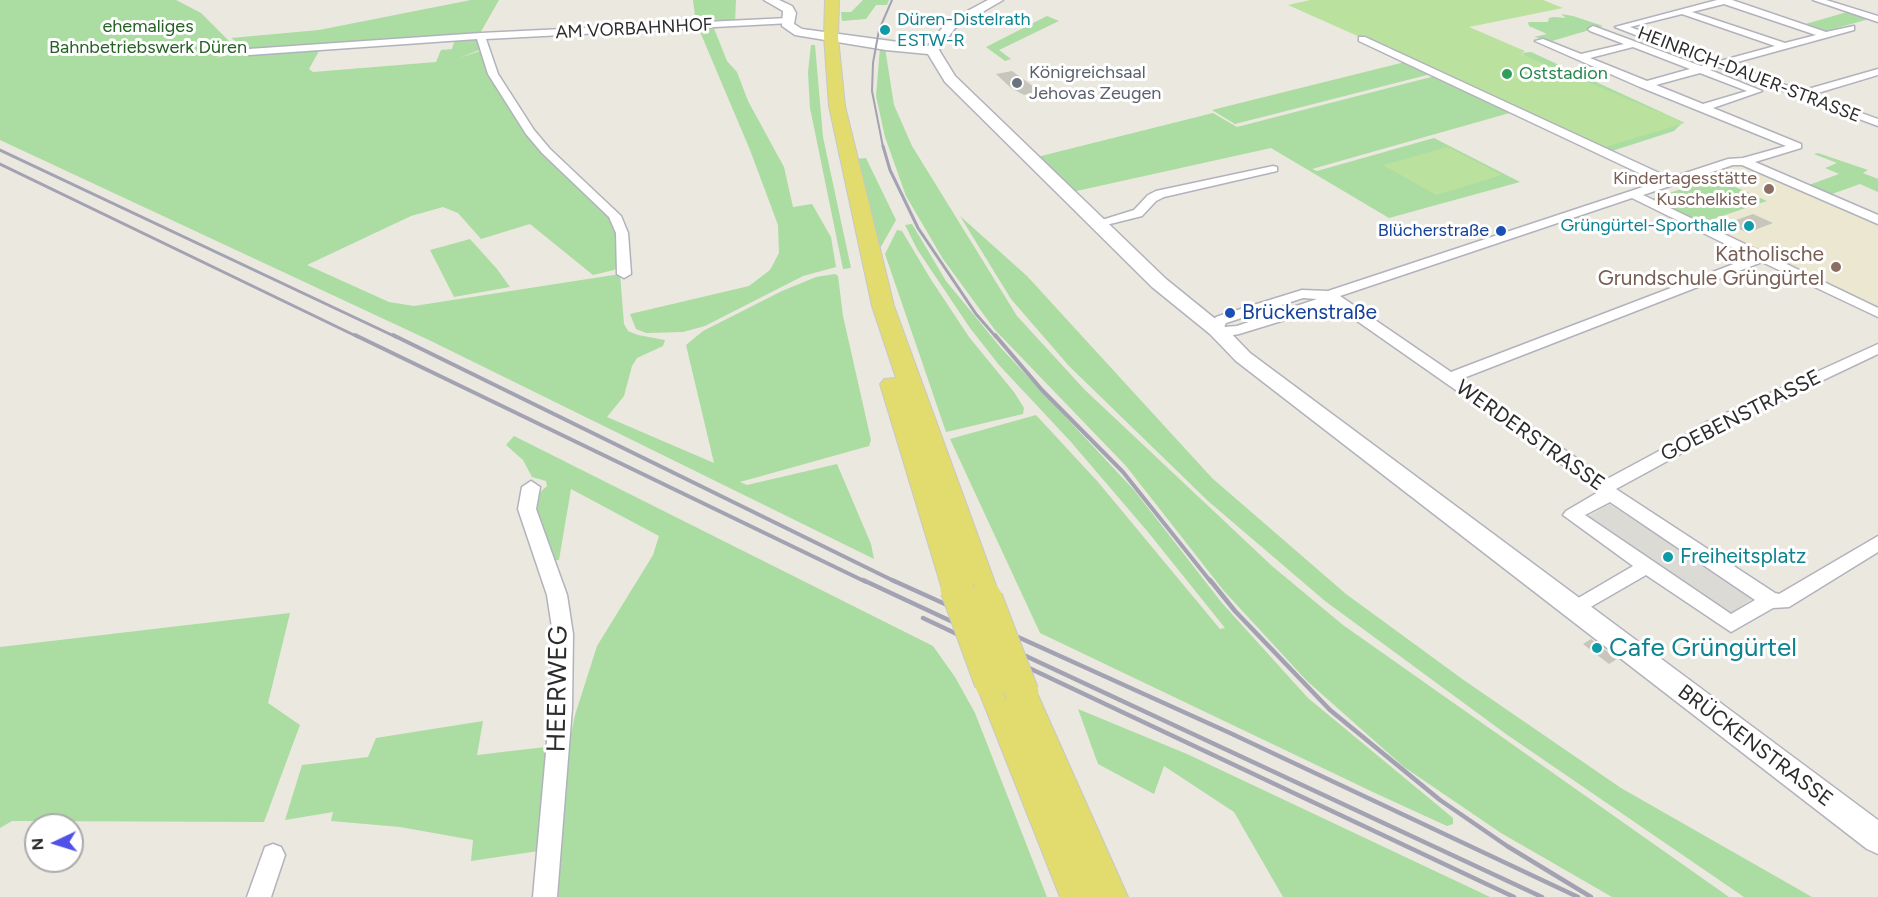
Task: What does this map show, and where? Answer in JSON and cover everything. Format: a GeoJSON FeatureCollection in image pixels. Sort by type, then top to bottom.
{"type":"FeatureCollection","features":[{"type":"Feature","properties":{"kind":"main road"},"geometry":{"type":"LineString","coordinates":[[820,0],[841,129],[883,306],[986,598],[1006,687],[1079,897]]}},
{"type":"Feature","properties":{"kind":"main road"},"geometry":{"type":"LineString","coordinates":[[832,0],[826,36],[823,110],[868,308],[957,589],[1109,897]]}},
{"type":"Feature","properties":{"kind":"street"},"geometry":{"type":"LineString","coordinates":[[770,0],[788,9],[791,29],[932,50],[936,48],[938,40],[951,25],[997,0]]}},
{"type":"Feature","properties":{"kind":"street"},"geometry":{"type":"LineString","coordinates":[[1817,0],[1878,19]]}},
{"type":"Feature","properties":{"kind":"street"},"geometry":{"type":"LineString","coordinates":[[1681,11],[1726,1],[1826,34]]}},
{"type":"Feature","properties":{"kind":"street"},"geometry":{"type":"LineString","coordinates":[[1681,11],[1784,46]]}},
{"type":"Feature","properties":{"kind":"street","name":"HEINRICH-DAUER-STRASSE"},"geometry":{"type":"LineString","coordinates":[[1681,11],[1620,27],[1878,123]]}},
{"type":"Feature","properties":{"kind":"street","name":"AM VORBAHNHOF"},"geometry":{"type":"LineString","coordinates":[[249,52],[480,36],[788,21]]}},
{"type":"Feature","properties":{"kind":"street"},"geometry":{"type":"LineString","coordinates":[[1593,28],[1757,91],[1701,108]]}},
{"type":"Feature","properties":{"kind":"street"},"geometry":{"type":"LineString","coordinates":[[1644,85],[1851,28]]}},
{"type":"Feature","properties":{"kind":"street"},"geometry":{"type":"LineString","coordinates":[[480,36],[493,74],[530,132],[546,151],[615,216],[622,233],[624,274]]}},
{"type":"Feature","properties":{"kind":"street"},"geometry":{"type":"LineString","coordinates":[[1362,39],[1669,182]]}},
{"type":"Feature","properties":{"kind":"street"},"geometry":{"type":"LineString","coordinates":[[1217,330],[1228,332],[1239,330],[1319,305],[1329,295],[1632,194],[1797,146],[1540,41]]}},
{"type":"Feature","properties":{"kind":"street"},"geometry":{"type":"LineString","coordinates":[[1583,57],[1634,44]]}},
{"type":"Feature","properties":{"kind":"street","name":"BRÜCKENSTRASSE"},"geometry":{"type":"LineString","coordinates":[[932,50],[950,79],[1159,283],[1217,330],[1243,357],[1344,436],[1878,839]]}},
{"type":"Feature","properties":{"kind":"street"},"geometry":{"type":"LineString","coordinates":[[1803,94],[1878,72]]}},
{"type":"Feature","properties":{"kind":"street"},"geometry":{"type":"LineString","coordinates":[[1741,162],[1875,216]]}},
{"type":"Feature","properties":{"kind":"street"},"geometry":{"type":"LineString","coordinates":[[1098,223],[1138,213],[1152,198],[1160,194],[1273,169]]}},
{"type":"Feature","properties":{"kind":"street"},"geometry":{"type":"LineString","coordinates":[[1632,194],[1878,313]]}},
{"type":"Feature","properties":{"kind":"street","name":"WERDERSTRASSE"},"geometry":{"type":"LineString","coordinates":[[1448,379],[1763,257]]}},
{"type":"Feature","properties":{"kind":"street","name":"WERDERSTRASSE"},"geometry":{"type":"LineString","coordinates":[[1329,295],[1608,491]]}},
{"type":"Feature","properties":{"kind":"street","name":"GOEBENSTRASSE"},"geometry":{"type":"LineString","coordinates":[[1608,491],[1708,428],[1878,348]]}},
{"type":"Feature","properties":{"kind":"street","name":"HEERWEG"},"geometry":{"type":"LineString","coordinates":[[531,487],[527,508],[557,596],[563,634],[561,708],[545,897]]}},
{"type":"Feature","properties":{"kind":"street"},"geometry":{"type":"LineString","coordinates":[[1770,600],[1731,624],[1572,515],[1608,491],[1770,600],[1782,602],[1878,543]]}},
{"type":"Feature","properties":{"kind":"street"},"geometry":{"type":"LineString","coordinates":[[1575,609],[1647,566]]}},
{"type":"Feature","properties":{"kind":"street"},"geometry":{"type":"LineString","coordinates":[[259,897],[273,855]]}},
{"type":"Feature","properties":{"kind":"shaded area","name":"Katholische Grundschule Grüngürtel"},"geometry":{"type":"Polygon","coordinates":[[[1742,165],[1747,170],[1751,169],[1878,226],[1878,308],[1704,224],[1769,202],[1712,176],[1742,165]]]}},
{"type":"Feature","properties":{"kind":"shaded area","name":"Freiheitsplatz"},"geometry":{"type":"Polygon","coordinates":[[[1609,504],[1749,594],[1752,599],[1731,613],[1724,613],[1587,517],[1609,504]]]}},
{"type":"Feature","properties":{"kind":"green space","name":"ehemaliges Bahnbetriebswerk Düren"},"geometry":{"type":"Polygon","coordinates":[[[0,0],[176,0],[201,13],[237,49],[215,58],[239,53],[316,50],[319,51],[309,69],[313,72],[436,62],[441,50],[452,49],[455,39],[477,39],[482,49],[459,58],[483,50],[506,103],[543,152],[617,223],[619,266],[614,270],[593,275],[530,224],[481,239],[458,213],[443,207],[411,216],[307,265],[389,302],[414,306],[620,274],[624,324],[628,331],[665,340],[663,346],[637,358],[632,366],[624,396],[607,417],[714,463],[686,345],[703,331],[782,291],[816,277],[835,274],[838,276],[843,316],[871,440],[869,446],[740,482],[747,485],[837,464],[871,544],[874,559],[431,341],[0,140],[0,0]]]}},
{"type":"Feature","properties":{"kind":"green space"},"geometry":{"type":"Polygon","coordinates":[[[471,0],[499,0],[479,35],[248,50],[231,38],[319,30],[471,0]]]}},
{"type":"Feature","properties":{"kind":"green space"},"geometry":{"type":"Polygon","coordinates":[[[693,0],[736,0],[735,23],[696,24],[693,0]]]}},
{"type":"Feature","properties":{"kind":"green space"},"geometry":{"type":"Polygon","coordinates":[[[863,0],[889,0],[887,5],[876,5],[866,19],[842,21],[841,12],[851,12],[863,0]]]}},
{"type":"Feature","properties":{"kind":"green space","name":"Oststadion"},"geometry":{"type":"Polygon","coordinates":[[[1310,0],[1543,0],[1563,8],[1469,27],[1525,51],[1521,54],[1685,123],[1602,148],[1445,73],[1389,50],[1392,48],[1388,46],[1380,46],[1288,5],[1310,0]]]}},
{"type":"Feature","properties":{"kind":"green space"},"geometry":{"type":"Polygon","coordinates":[[[1847,12],[1869,19],[1823,32],[1802,25],[1847,12]]]}},
{"type":"Feature","properties":{"kind":"green space"},"geometry":{"type":"Polygon","coordinates":[[[1561,14],[1603,26],[1552,41],[1534,37],[1547,34],[1529,26],[1528,22],[1548,22],[1549,18],[1554,17],[1566,18],[1561,14]]]}},
{"type":"Feature","properties":{"kind":"green space"},"geometry":{"type":"Polygon","coordinates":[[[1047,16],[1059,21],[999,50],[1011,59],[1005,61],[986,47],[1047,16]]]}},
{"type":"Feature","properties":{"kind":"green space"},"geometry":{"type":"Polygon","coordinates":[[[713,26],[727,61],[737,72],[748,101],[784,167],[793,207],[812,204],[831,237],[836,267],[803,276],[705,326],[683,332],[646,333],[636,329],[630,314],[749,286],[770,270],[779,253],[778,225],[750,150],[698,27],[713,26]]]}},
{"type":"Feature","properties":{"kind":"green space"},"geometry":{"type":"Polygon","coordinates":[[[811,45],[815,45],[823,137],[851,268],[843,269],[810,108],[808,72],[811,45]]]}},
{"type":"Feature","properties":{"kind":"green space"},"geometry":{"type":"Polygon","coordinates":[[[880,48],[885,48],[894,105],[912,146],[1017,316],[1085,390],[1272,566],[1343,625],[1729,897],[1612,897],[1501,833],[1404,767],[1307,681],[1224,591],[1126,466],[995,330],[943,259],[906,196],[885,137],[876,96],[880,48]]]}},
{"type":"Feature","properties":{"kind":"green space"},"geometry":{"type":"Polygon","coordinates":[[[1531,52],[1683,122],[1674,131],[1609,152],[1599,146],[1522,53],[1531,52]]]}},
{"type":"Feature","properties":{"kind":"green space"},"geometry":{"type":"Polygon","coordinates":[[[1405,62],[1431,74],[1235,124],[1212,110],[1405,62]]]}},
{"type":"Feature","properties":{"kind":"green space"},"geometry":{"type":"Polygon","coordinates":[[[1435,76],[1513,112],[1312,169],[1317,171],[1434,138],[1520,182],[1389,218],[1271,148],[1072,192],[1037,157],[1213,113],[1237,127],[1435,76]]]}},
{"type":"Feature","properties":{"kind":"green space"},"geometry":{"type":"Polygon","coordinates":[[[1448,147],[1502,175],[1436,195],[1383,165],[1448,147]]]}},
{"type":"Feature","properties":{"kind":"green space"},"geometry":{"type":"Polygon","coordinates":[[[1818,153],[1868,170],[1863,173],[1878,179],[1878,192],[1860,184],[1832,194],[1809,185],[1839,174],[1825,168],[1837,163],[1814,154],[1818,153]]]}},
{"type":"Feature","properties":{"kind":"green space"},"geometry":{"type":"Polygon","coordinates":[[[866,158],[896,220],[878,252],[855,159],[866,158]]]}},
{"type":"Feature","properties":{"kind":"green space"},"geometry":{"type":"Polygon","coordinates":[[[1715,178],[1767,201],[1701,223],[1651,199],[1715,178]]]}},
{"type":"Feature","properties":{"kind":"green space"},"geometry":{"type":"Polygon","coordinates":[[[960,216],[1027,276],[1212,478],[1346,594],[1465,681],[1621,788],[1812,897],[1744,897],[1506,734],[1325,601],[1208,501],[1069,366],[1011,299],[960,216]]]}},
{"type":"Feature","properties":{"kind":"green space"},"geometry":{"type":"Polygon","coordinates":[[[912,224],[946,281],[1001,348],[1134,490],[1222,603],[1308,698],[1453,818],[1453,824],[1447,826],[1375,793],[1040,633],[950,439],[1036,415],[1098,482],[1220,629],[1225,628],[1148,532],[1071,442],[999,365],[970,328],[917,249],[905,225],[912,224]]]}},
{"type":"Feature","properties":{"kind":"green space"},"geometry":{"type":"Polygon","coordinates":[[[897,230],[902,231],[969,337],[1014,392],[1024,408],[1023,414],[946,432],[885,254],[897,230]]]}},
{"type":"Feature","properties":{"kind":"green space"},"geometry":{"type":"Polygon","coordinates":[[[470,239],[510,287],[454,297],[430,250],[470,239]]]}},
{"type":"Feature","properties":{"kind":"green space"},"geometry":{"type":"Polygon","coordinates":[[[514,436],[933,646],[955,677],[975,713],[1047,897],[555,897],[563,772],[575,715],[597,646],[653,555],[659,536],[571,489],[559,560],[549,561],[530,508],[537,495],[547,486],[546,481],[532,477],[523,460],[506,445],[514,436]]]}},
{"type":"Feature","properties":{"kind":"green space"},"geometry":{"type":"Polygon","coordinates":[[[290,613],[268,703],[300,725],[264,822],[84,821],[84,813],[24,813],[24,821],[12,821],[0,828],[0,647],[290,613]]]}},
{"type":"Feature","properties":{"kind":"green space"},"geometry":{"type":"Polygon","coordinates":[[[1078,709],[1187,754],[1490,897],[1283,897],[1234,812],[1164,766],[1154,794],[1098,764],[1078,709]]]}},
{"type":"Feature","properties":{"kind":"green space"},"geometry":{"type":"Polygon","coordinates":[[[483,721],[477,755],[554,746],[545,850],[471,861],[473,840],[400,827],[331,821],[333,812],[285,820],[302,765],[368,757],[376,738],[483,721]]]}},
{"type":"Feature","properties":{"kind":"building","name":"Königreichsaal Jehovas Zeugen"},"geometry":{"type":"Polygon","coordinates":[[[1012,71],[1040,91],[1024,95],[1011,88],[996,74],[1012,71]]]}},
{"type":"Feature","properties":{"kind":"building","name":"Grüngürtel-Sporthalle"},"geometry":{"type":"Polygon","coordinates":[[[1753,214],[1773,223],[1747,233],[1728,223],[1753,214]]]}},
{"type":"Feature","properties":{"kind":"building","name":"Cafe Grüngürtel"},"geometry":{"type":"Polygon","coordinates":[[[1591,639],[1617,659],[1609,664],[1583,644],[1591,639]]]}},
{"type":"Feature","properties":{"kind":"railway"},"geometry":{"type":"LineString","coordinates":[[883,147],[872,91],[873,63],[879,30],[892,0]]}},
{"type":"Feature","properties":{"kind":"railway"},"geometry":{"type":"LineString","coordinates":[[883,146],[890,170],[918,228],[976,314],[996,337]]}},
{"type":"Feature","properties":{"kind":"railway"},"geometry":{"type":"LineString","coordinates":[[0,150],[396,337]]}},
{"type":"Feature","properties":{"kind":"railway"},"geometry":{"type":"LineString","coordinates":[[0,164],[358,337]]}},
{"type":"Feature","properties":{"kind":"railway"},"geometry":{"type":"LineString","coordinates":[[355,335],[866,582]]}},
{"type":"Feature","properties":{"kind":"railway"},"geometry":{"type":"LineString","coordinates":[[393,335],[896,582]]}},
{"type":"Feature","properties":{"kind":"railway"},"geometry":{"type":"LineString","coordinates":[[995,335],[1042,390],[1123,472],[1211,582]]}},
{"type":"Feature","properties":{"kind":"railway"},"geometry":{"type":"LineString","coordinates":[[863,580],[1542,897]]}},
{"type":"Feature","properties":{"kind":"railway"},"geometry":{"type":"LineString","coordinates":[[892,580],[1230,733],[1578,897]]}},
{"type":"Feature","properties":{"kind":"railway"},"geometry":{"type":"LineString","coordinates":[[1210,580],[1235,611],[1330,710],[1440,800],[1507,846],[1591,897]]}},
{"type":"Feature","properties":{"kind":"railway"},"geometry":{"type":"LineString","coordinates":[[923,618],[1514,897]]}},
{"type":"Feature","properties":{"kind":"place","name":"Düren-Distelrath ESTW-R"},"geometry":{"type":"Point","coordinates":[885,30]}},
{"type":"Feature","properties":{"kind":"place","name":"Oststadion"},"geometry":{"type":"Point","coordinates":[1507,74]}},
{"type":"Feature","properties":{"kind":"place","name":"Königreichsaal Jehovas Zeugen"},"geometry":{"type":"Point","coordinates":[1017,83]}},
{"type":"Feature","properties":{"kind":"place","name":"Kindertagesstätte Kuschelkiste"},"geometry":{"type":"Point","coordinates":[1769,189]}},
{"type":"Feature","properties":{"kind":"place","name":"Grüngürtel-Sporthalle"},"geometry":{"type":"Point","coordinates":[1749,226]}},
{"type":"Feature","properties":{"kind":"place","name":"Blücherstraße"},"geometry":{"type":"Point","coordinates":[1501,231]}},
{"type":"Feature","properties":{"kind":"place","name":"Katholische Grundschule Grüngürtel"},"geometry":{"type":"Point","coordinates":[1836,267]}},
{"type":"Feature","properties":{"kind":"place","name":"Brückenstraße"},"geometry":{"type":"Point","coordinates":[1230,313]}},
{"type":"Feature","properties":{"kind":"place","name":"Freiheitsplatz"},"geometry":{"type":"Point","coordinates":[1668,557]}},
{"type":"Feature","properties":{"kind":"place","name":"Cafe Grüngürtel"},"geometry":{"type":"Point","coordinates":[1597,648]}}]}
